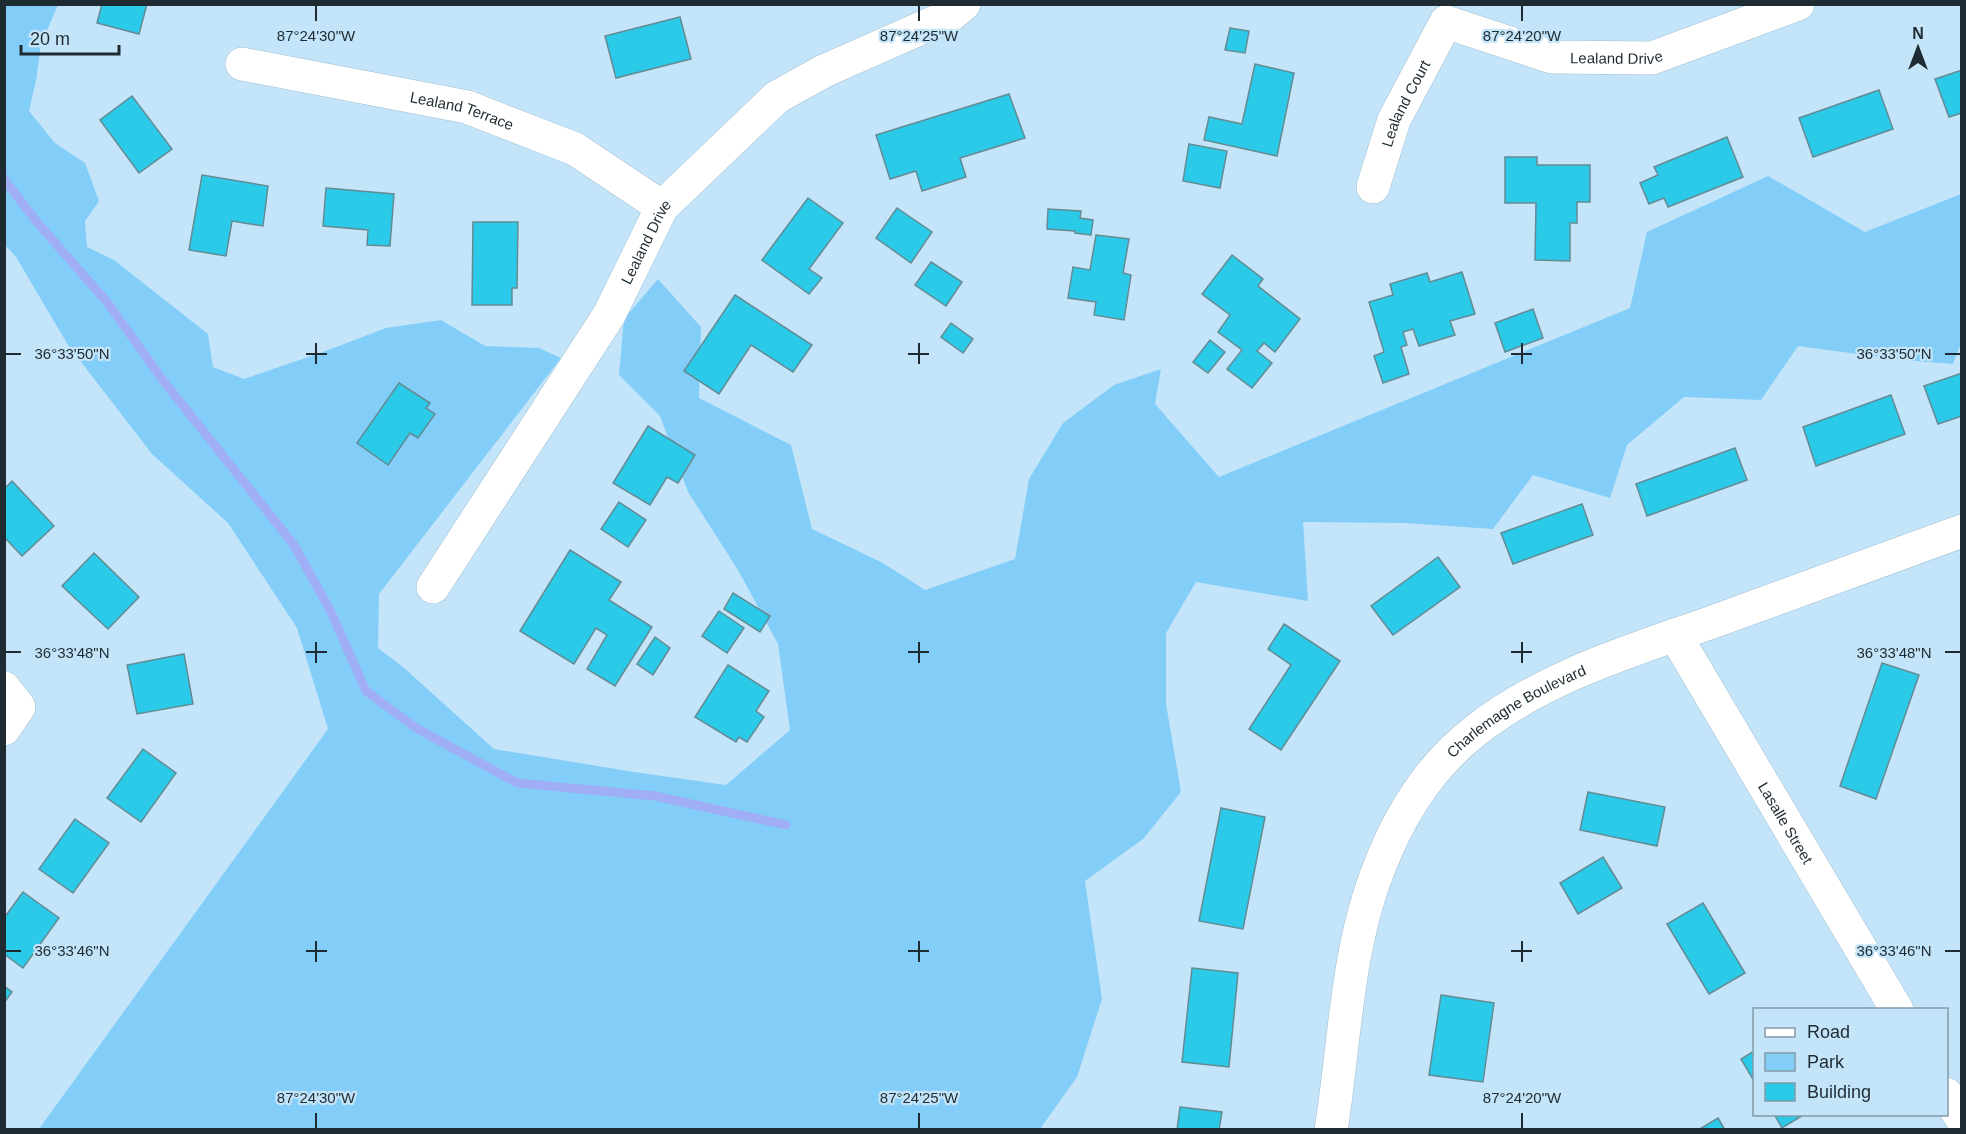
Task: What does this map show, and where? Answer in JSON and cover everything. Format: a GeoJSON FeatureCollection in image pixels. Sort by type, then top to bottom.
{"type":"FeatureCollection","features":[{"type":"Feature","properties":{"kind":"street","name":"Lealand Drive"},"geometry":{"type":"LineString","coordinates":[[433,587],[609,315],[662,207],[777,98],[824,71],[951,15],[964,4]]}},
{"type":"Feature","properties":{"kind":"street","name":"Lealand Drive"},"geometry":{"type":"LineString","coordinates":[[1445,13],[1552,57],[1652,58],[1798,4]]}},
{"type":"Feature","properties":{"kind":"street","name":"Lealand Court"},"geometry":{"type":"LineString","coordinates":[[1373,187],[1394,120],[1445,13]]}},
{"type":"Feature","properties":{"kind":"street","name":"Lealand Terrace"},"geometry":{"type":"LineString","coordinates":[[242,64],[467,107],[575,148],[662,207]]}},
{"type":"Feature","properties":{"kind":"street","name":"Charlemagne Boulevard"},"geometry":{"type":"LineString","coordinates":[[1331,1130],[1353,960],[1378,869],[1414,796],[1442,762],[1474,731],[1518,703],[1570,675],[1962,531]]}},
{"type":"Feature","properties":{"kind":"street","name":"Lasalle Street"},"geometry":{"type":"LineString","coordinates":[[1676,635],[1896,1008]]}},
{"type":"Feature","properties":{"kind":"street"},"geometry":{"type":"LineString","coordinates":[[4,688],[19,707],[4,729]]}},
{"type":"Feature","properties":{"kind":"street"},"geometry":{"type":"LineString","coordinates":[[1948,1096],[1962,1119]]}},
{"type":"Feature","properties":{"kind":"green space"},"geometry":{"type":"Polygon","coordinates":[[[4,5],[58,5],[41,44],[29,111],[55,143],[85,163],[99,201],[85,221],[87,247],[114,260],[208,334],[213,367],[244,379],[386,328],[441,320],[485,346],[539,348],[561,358],[379,594],[378,648],[403,667],[494,749],[726,785],[790,730],[778,644],[738,570],[688,492],[660,416],[619,375],[624,319],[658,279],[701,327],[699,398],[791,445],[812,529],[883,563],[925,590],[1015,559],[1029,479],[1063,423],[1114,385],[1161,369],[1155,404],[1219,477],[1630,308],[1647,232],[1768,176],[1865,232],[1961,194],[1961,343],[1953,364],[1798,346],[1761,400],[1684,397],[1627,445],[1610,498],[1533,475],[1493,529],[1405,523],[1303,522],[1308,601],[1196,582],[1166,633],[1166,704],[1181,792],[1143,839],[1085,881],[1102,999],[1077,1077],[1040,1129],[39,1129],[328,729],[297,628],[228,523],[152,454],[68,345],[16,257],[5,245],[4,5]]]}},
{"type":"Feature","properties":{"kind":"building"},"geometry":{"type":"Polygon","coordinates":[[[102,4],[147,4],[139,34],[97,23],[102,4]]]}},
{"type":"Feature","properties":{"kind":"building"},"geometry":{"type":"Polygon","coordinates":[[[680,17],[691,59],[616,78],[605,36],[680,17]]]}},
{"type":"Feature","properties":{"kind":"building"},"geometry":{"type":"Polygon","coordinates":[[[1230,28],[1249,31],[1245,53],[1225,50],[1230,28]]]}},
{"type":"Feature","properties":{"kind":"building"},"geometry":{"type":"Polygon","coordinates":[[[1255,64],[1294,73],[1277,156],[1204,140],[1209,117],[1242,124],[1255,64]]]}},
{"type":"Feature","properties":{"kind":"building"},"geometry":{"type":"Polygon","coordinates":[[[1962,70],[1962,113],[1949,117],[1935,79],[1962,70]]]}},
{"type":"Feature","properties":{"kind":"building"},"geometry":{"type":"Polygon","coordinates":[[[1879,90],[1893,129],[1813,157],[1799,118],[1879,90]]]}},
{"type":"Feature","properties":{"kind":"building"},"geometry":{"type":"Polygon","coordinates":[[[1009,94],[1025,138],[960,158],[966,177],[922,191],[916,171],[890,179],[876,135],[1009,94]]]}},
{"type":"Feature","properties":{"kind":"building"},"geometry":{"type":"Polygon","coordinates":[[[132,96],[172,149],[139,173],[100,120],[132,96]]]}},
{"type":"Feature","properties":{"kind":"building"},"geometry":{"type":"Polygon","coordinates":[[[1727,137],[1743,177],[1668,207],[1664,198],[1649,204],[1640,183],[1658,175],[1654,167],[1727,137]]]}},
{"type":"Feature","properties":{"kind":"building"},"geometry":{"type":"Polygon","coordinates":[[[1189,144],[1227,151],[1220,188],[1183,181],[1189,144]]]}},
{"type":"Feature","properties":{"kind":"building"},"geometry":{"type":"Polygon","coordinates":[[[1505,157],[1537,157],[1537,165],[1590,165],[1590,202],[1577,202],[1577,223],[1570,223],[1570,261],[1535,260],[1536,203],[1505,203],[1505,157]]]}},
{"type":"Feature","properties":{"kind":"building"},"geometry":{"type":"Polygon","coordinates":[[[202,175],[268,186],[263,226],[232,221],[226,256],[189,250],[202,175]]]}},
{"type":"Feature","properties":{"kind":"building"},"geometry":{"type":"Polygon","coordinates":[[[326,188],[394,194],[390,246],[367,245],[368,230],[323,226],[326,188]]]}},
{"type":"Feature","properties":{"kind":"building"},"geometry":{"type":"Polygon","coordinates":[[[808,198],[843,223],[809,269],[822,278],[809,294],[762,260],[808,198]]]}},
{"type":"Feature","properties":{"kind":"building"},"geometry":{"type":"Polygon","coordinates":[[[897,208],[932,232],[911,263],[876,238],[897,208]]]}},
{"type":"Feature","properties":{"kind":"building"},"geometry":{"type":"Polygon","coordinates":[[[1048,209],[1081,211],[1080,218],[1093,220],[1091,235],[1075,233],[1075,231],[1047,229],[1048,209]]]}},
{"type":"Feature","properties":{"kind":"building"},"geometry":{"type":"Polygon","coordinates":[[[473,222],[518,222],[517,288],[512,288],[512,305],[472,305],[473,222]]]}},
{"type":"Feature","properties":{"kind":"building"},"geometry":{"type":"Polygon","coordinates":[[[1096,235],[1129,239],[1123,273],[1131,275],[1124,320],[1094,315],[1096,302],[1068,298],[1073,267],[1090,270],[1096,235]]]}},
{"type":"Feature","properties":{"kind":"building"},"geometry":{"type":"Polygon","coordinates":[[[1232,255],[1263,279],[1258,286],[1300,319],[1275,352],[1264,343],[1257,351],[1272,363],[1252,388],[1227,369],[1242,350],[1218,332],[1230,315],[1202,294],[1232,255]]]}},
{"type":"Feature","properties":{"kind":"building"},"geometry":{"type":"Polygon","coordinates":[[[931,262],[962,282],[946,306],[915,285],[931,262]]]}},
{"type":"Feature","properties":{"kind":"building"},"geometry":{"type":"Polygon","coordinates":[[[1462,272],[1475,314],[1450,321],[1455,335],[1419,346],[1413,329],[1403,332],[1407,345],[1401,347],[1409,374],[1383,383],[1374,356],[1384,352],[1369,302],[1393,295],[1390,284],[1427,273],[1430,282],[1462,272]]]}},
{"type":"Feature","properties":{"kind":"building"},"geometry":{"type":"Polygon","coordinates":[[[735,295],[812,345],[793,372],[751,345],[719,394],[684,371],[735,295]]]}},
{"type":"Feature","properties":{"kind":"building"},"geometry":{"type":"Polygon","coordinates":[[[1533,309],[1543,338],[1505,352],[1495,323],[1533,309]]]}},
{"type":"Feature","properties":{"kind":"building"},"geometry":{"type":"Polygon","coordinates":[[[951,323],[973,339],[963,353],[941,337],[951,323]]]}},
{"type":"Feature","properties":{"kind":"building"},"geometry":{"type":"Polygon","coordinates":[[[1210,340],[1225,352],[1208,373],[1193,362],[1210,340]]]}},
{"type":"Feature","properties":{"kind":"building"},"geometry":{"type":"Polygon","coordinates":[[[1962,373],[1962,416],[1938,424],[1924,386],[1962,373]]]}},
{"type":"Feature","properties":{"kind":"building"},"geometry":{"type":"Polygon","coordinates":[[[399,383],[430,403],[426,408],[435,414],[418,438],[410,433],[388,465],[357,443],[399,383]]]}},
{"type":"Feature","properties":{"kind":"building"},"geometry":{"type":"Polygon","coordinates":[[[1891,395],[1905,434],[1816,466],[1803,427],[1891,395]]]}},
{"type":"Feature","properties":{"kind":"building"},"geometry":{"type":"Polygon","coordinates":[[[648,426],[695,455],[678,483],[667,477],[650,505],[613,483],[648,426]]]}},
{"type":"Feature","properties":{"kind":"building"},"geometry":{"type":"Polygon","coordinates":[[[1735,448],[1747,480],[1647,516],[1636,484],[1735,448]]]}},
{"type":"Feature","properties":{"kind":"building"},"geometry":{"type":"Polygon","coordinates":[[[12,481],[54,526],[22,556],[4,537],[4,489],[12,481]]]}},
{"type":"Feature","properties":{"kind":"building"},"geometry":{"type":"Polygon","coordinates":[[[619,502],[646,520],[628,547],[601,529],[619,502]]]}},
{"type":"Feature","properties":{"kind":"building"},"geometry":{"type":"Polygon","coordinates":[[[1582,504],[1593,535],[1513,564],[1501,533],[1582,504]]]}},
{"type":"Feature","properties":{"kind":"building"},"geometry":{"type":"Polygon","coordinates":[[[570,550],[621,582],[609,600],[652,627],[615,686],[587,669],[607,635],[596,628],[574,664],[520,631],[570,550]]]}},
{"type":"Feature","properties":{"kind":"building"},"geometry":{"type":"Polygon","coordinates":[[[94,553],[139,597],[108,629],[62,586],[94,553]]]}},
{"type":"Feature","properties":{"kind":"building"},"geometry":{"type":"Polygon","coordinates":[[[1438,557],[1460,587],[1393,635],[1371,606],[1438,557]]]}},
{"type":"Feature","properties":{"kind":"building"},"geometry":{"type":"Polygon","coordinates":[[[733,593],[770,616],[760,632],[724,609],[733,593]]]}},
{"type":"Feature","properties":{"kind":"building"},"geometry":{"type":"Polygon","coordinates":[[[719,611],[744,628],[727,653],[702,636],[719,611]]]}},
{"type":"Feature","properties":{"kind":"building"},"geometry":{"type":"Polygon","coordinates":[[[1284,624],[1340,661],[1281,750],[1249,729],[1291,665],[1268,649],[1284,624]]]}},
{"type":"Feature","properties":{"kind":"building"},"geometry":{"type":"Polygon","coordinates":[[[655,637],[670,648],[653,675],[637,664],[655,637]]]}},
{"type":"Feature","properties":{"kind":"building"},"geometry":{"type":"Polygon","coordinates":[[[184,654],[193,704],[137,714],[127,665],[184,654]]]}},
{"type":"Feature","properties":{"kind":"building"},"geometry":{"type":"Polygon","coordinates":[[[1882,663],[1919,675],[1876,799],[1840,786],[1882,663]]]}},
{"type":"Feature","properties":{"kind":"building"},"geometry":{"type":"Polygon","coordinates":[[[728,665],[769,691],[756,711],[764,717],[747,742],[739,737],[736,742],[695,717],[728,665]]]}},
{"type":"Feature","properties":{"kind":"building"},"geometry":{"type":"Polygon","coordinates":[[[143,749],[176,773],[141,822],[107,798],[143,749]]]}},
{"type":"Feature","properties":{"kind":"building"},"geometry":{"type":"Polygon","coordinates":[[[1588,792],[1665,807],[1657,846],[1580,830],[1588,792]]]}},
{"type":"Feature","properties":{"kind":"building"},"geometry":{"type":"Polygon","coordinates":[[[1221,808],[1265,817],[1243,929],[1199,921],[1221,808]]]}},
{"type":"Feature","properties":{"kind":"building"},"geometry":{"type":"Polygon","coordinates":[[[75,819],[109,843],[73,893],[39,869],[75,819]]]}},
{"type":"Feature","properties":{"kind":"building"},"geometry":{"type":"Polygon","coordinates":[[[1603,857],[1622,888],[1578,914],[1560,883],[1603,857]]]}},
{"type":"Feature","properties":{"kind":"building"},"geometry":{"type":"Polygon","coordinates":[[[23,892],[59,918],[23,968],[4,954],[4,918],[23,892]]]}},
{"type":"Feature","properties":{"kind":"building"},"geometry":{"type":"Polygon","coordinates":[[[1703,903],[1745,973],[1709,994],[1667,924],[1703,903]]]}},
{"type":"Feature","properties":{"kind":"building"},"geometry":{"type":"Polygon","coordinates":[[[1192,968],[1238,973],[1229,1067],[1182,1062],[1192,968]]]}},
{"type":"Feature","properties":{"kind":"building"},"geometry":{"type":"Polygon","coordinates":[[[4,986],[12,992],[4,1003],[4,986]]]}},
{"type":"Feature","properties":{"kind":"building"},"geometry":{"type":"Polygon","coordinates":[[[1441,995],[1494,1003],[1483,1082],[1429,1075],[1441,995]]]}},
{"type":"Feature","properties":{"kind":"building"},"geometry":{"type":"Polygon","coordinates":[[[1753,1052],[1753,1079],[1741,1059],[1753,1052]]]}},
{"type":"Feature","properties":{"kind":"building"},"geometry":{"type":"Polygon","coordinates":[[[1180,1107],[1222,1112],[1219,1130],[1177,1130],[1180,1107]]]}},
{"type":"Feature","properties":{"kind":"building"},"geometry":{"type":"Polygon","coordinates":[[[1775,1116],[1802,1116],[1782,1128],[1775,1116]]]}},
{"type":"Feature","properties":{"kind":"building"},"geometry":{"type":"Polygon","coordinates":[[[1718,1118],[1725,1130],[1698,1130],[1718,1118]]]}},
{"type":"Feature","properties":{"kind":"waterway"},"geometry":{"type":"LineString","coordinates":[[4,179],[36,221],[107,302],[165,383],[294,545],[330,610],[366,691],[416,728],[517,783],[655,796],[786,825]]}}]}
